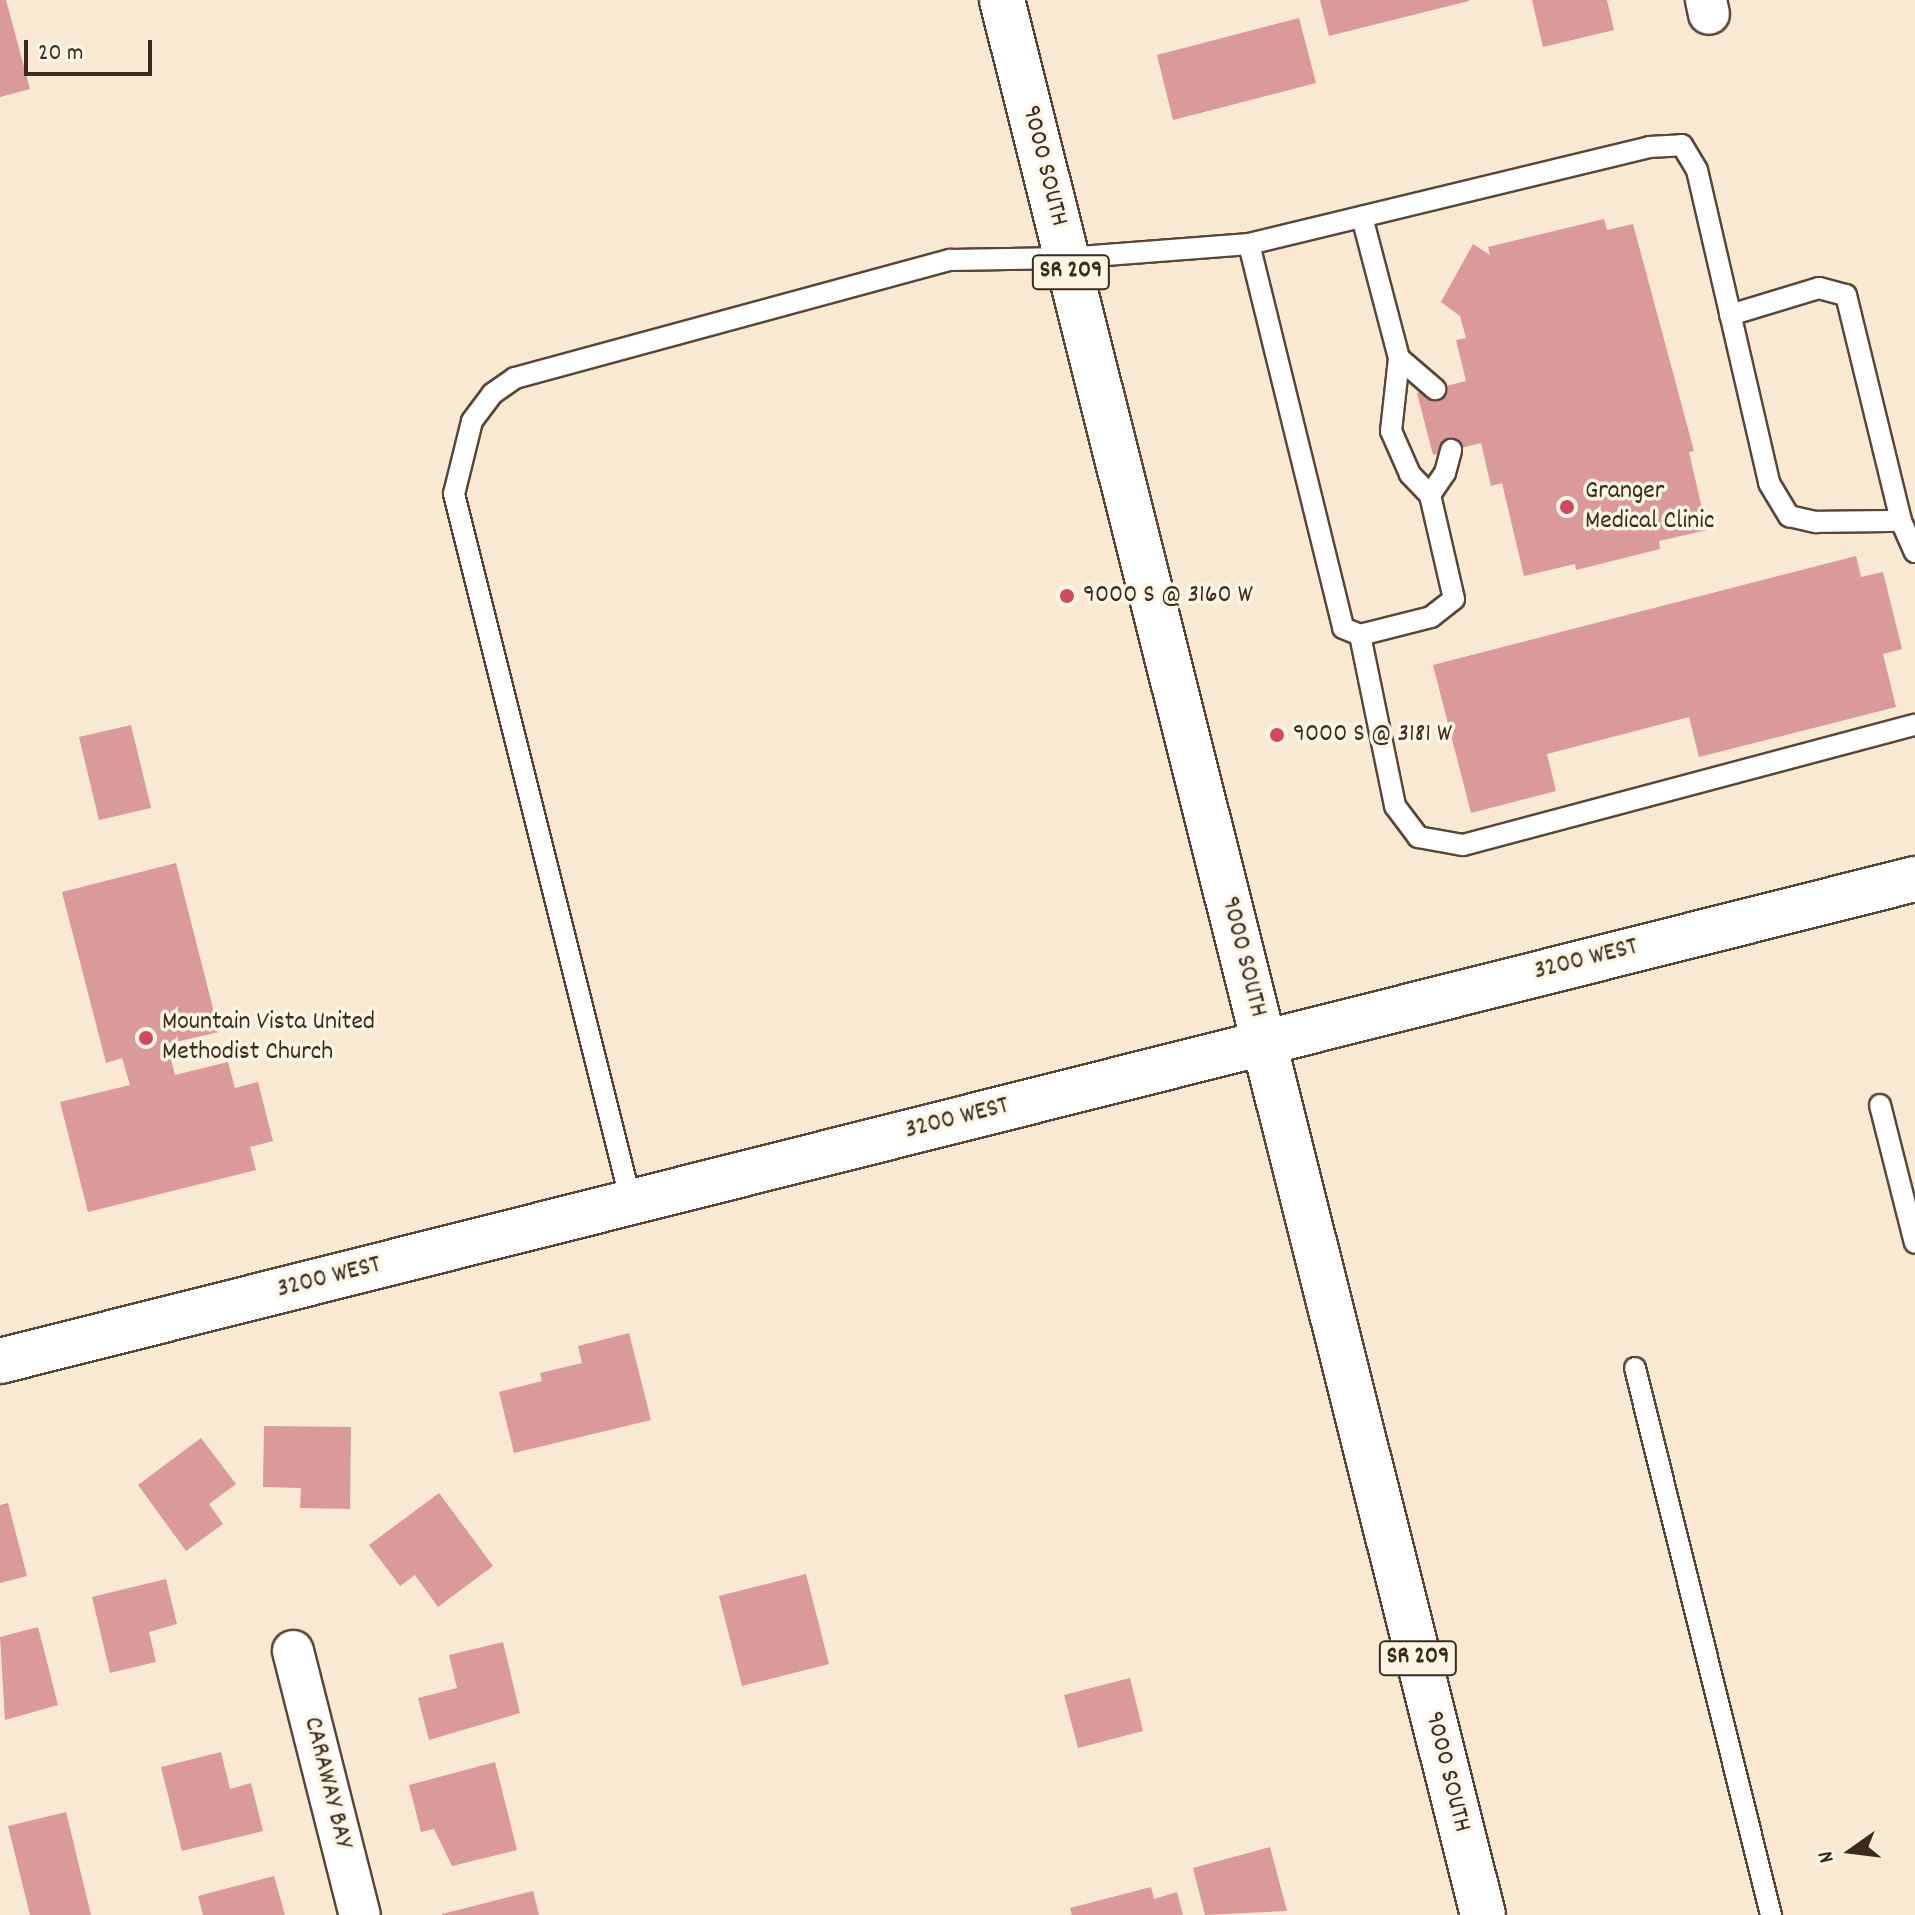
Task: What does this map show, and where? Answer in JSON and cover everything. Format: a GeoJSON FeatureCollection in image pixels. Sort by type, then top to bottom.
{"type":"FeatureCollection","features":[{"type":"Feature","properties":{"kind":"main road","name":"9000 SOUTH"},"geometry":{"type":"LineString","coordinates":[[1002,0],[1483,1915]]}},
{"type":"Feature","properties":{"kind":"main road","name":"3200 WEST"},"geometry":{"type":"LineString","coordinates":[[0,1361],[1915,879]]}},
{"type":"Feature","properties":{"kind":"street","name":"CARAWAY BAY"},"geometry":{"type":"LineString","coordinates":[[293,1651],[360,1915]]}},
{"type":"Feature","properties":{"kind":"lane"},"geometry":{"type":"LineString","coordinates":[[631,1202],[456,505],[460,454],[472,421],[492,394],[515,378],[552,364],[950,260],[1067,258],[1249,244],[1649,147],[1682,145],[1697,170],[1769,483],[1789,516],[1816,522],[1901,521]]}},
{"type":"Feature","properties":{"kind":"lane"},"geometry":{"type":"LineString","coordinates":[[1249,244],[1343,628],[1360,635],[1431,617],[1454,599],[1430,495],[1410,474],[1391,431],[1399,358],[1362,217]]}},
{"type":"Feature","properties":{"kind":"lane"},"geometry":{"type":"LineString","coordinates":[[1730,315],[1819,288],[1846,295],[1901,521],[1915,552]]}},
{"type":"Feature","properties":{"kind":"lane"},"geometry":{"type":"LineString","coordinates":[[1399,358],[1435,389]]}},
{"type":"Feature","properties":{"kind":"lane"},"geometry":{"type":"LineString","coordinates":[[1430,495],[1445,473],[1451,450]]}},
{"type":"Feature","properties":{"kind":"lane"},"geometry":{"type":"LineString","coordinates":[[1360,635],[1395,806],[1418,837],[1463,845],[1915,725]]}},
{"type":"Feature","properties":{"kind":"lane"},"geometry":{"type":"LineString","coordinates":[[1880,1105],[1915,1243]]}},
{"type":"Feature","properties":{"kind":"lane"},"geometry":{"type":"LineString","coordinates":[[1635,1368],[1771,1915]]}},
{"type":"Feature","properties":{"kind":"building"},"geometry":{"type":"Polygon","coordinates":[[[0,0],[6,0],[30,89],[0,97],[0,0]]]}},
{"type":"Feature","properties":{"kind":"building"},"geometry":{"type":"Polygon","coordinates":[[[1320,0],[1469,0],[1469,1],[1329,36],[1320,0]]]}},
{"type":"Feature","properties":{"kind":"building"},"geometry":{"type":"Polygon","coordinates":[[[1532,0],[1607,0],[1614,30],[1543,47],[1532,0]]]}},
{"type":"Feature","properties":{"kind":"building"},"geometry":{"type":"Polygon","coordinates":[[[1299,18],[1316,83],[1173,120],[1157,55],[1299,18]]]}},
{"type":"Feature","properties":{"kind":"building"},"geometry":{"type":"Polygon","coordinates":[[[1604,219],[1607,230],[1633,224],[1694,451],[1689,452],[1707,530],[1659,541],[1660,549],[1576,570],[1575,564],[1524,576],[1502,483],[1491,486],[1481,443],[1433,455],[1417,393],[1466,381],[1456,340],[1466,338],[1460,316],[1441,302],[1473,244],[1490,255],[1488,247],[1604,219]]]}},
{"type":"Feature","properties":{"kind":"building"},"geometry":{"type":"Polygon","coordinates":[[[1856,556],[1861,577],[1883,572],[1902,649],[1883,654],[1896,707],[1699,757],[1689,717],[1547,754],[1556,791],[1471,813],[1433,665],[1856,556]]]}},
{"type":"Feature","properties":{"kind":"building"},"geometry":{"type":"Polygon","coordinates":[[[131,725],[151,808],[99,820],[79,737],[131,725]]]}},
{"type":"Feature","properties":{"kind":"building","name":"Mountain Vista United Methodist Church"},"geometry":{"type":"Polygon","coordinates":[[[176,863],[219,1032],[167,1044],[175,1075],[228,1062],[235,1088],[258,1082],[273,1141],[250,1147],[256,1170],[88,1212],[60,1102],[130,1085],[122,1058],[106,1063],[62,892],[176,863]]]}},
{"type":"Feature","properties":{"kind":"building"},"geometry":{"type":"Polygon","coordinates":[[[629,1333],[651,1420],[514,1453],[499,1392],[542,1381],[540,1373],[582,1363],[578,1346],[629,1333]]]}},
{"type":"Feature","properties":{"kind":"building"},"geometry":{"type":"Polygon","coordinates":[[[264,1426],[351,1427],[350,1509],[300,1508],[301,1488],[263,1487],[264,1426]]]}},
{"type":"Feature","properties":{"kind":"building"},"geometry":{"type":"Polygon","coordinates":[[[201,1438],[236,1484],[209,1504],[223,1524],[186,1551],[138,1485],[201,1438]]]}},
{"type":"Feature","properties":{"kind":"building"},"geometry":{"type":"Polygon","coordinates":[[[439,1493],[493,1566],[438,1607],[415,1575],[400,1586],[369,1545],[439,1493]]]}},
{"type":"Feature","properties":{"kind":"building"},"geometry":{"type":"Polygon","coordinates":[[[8,1503],[27,1576],[0,1583],[0,1505],[8,1503]]]}},
{"type":"Feature","properties":{"kind":"building"},"geometry":{"type":"Polygon","coordinates":[[[806,1574],[829,1664],[742,1686],[719,1596],[806,1574]]]}},
{"type":"Feature","properties":{"kind":"building"},"geometry":{"type":"Polygon","coordinates":[[[166,1579],[177,1624],[149,1632],[156,1662],[110,1673],[92,1597],[166,1579]]]}},
{"type":"Feature","properties":{"kind":"building"},"geometry":{"type":"Polygon","coordinates":[[[38,1627],[58,1705],[5,1720],[0,1637],[38,1627]]]}},
{"type":"Feature","properties":{"kind":"building"},"geometry":{"type":"Polygon","coordinates":[[[503,1642],[520,1713],[429,1740],[418,1698],[457,1688],[449,1655],[503,1642]]]}},
{"type":"Feature","properties":{"kind":"building"},"geometry":{"type":"Polygon","coordinates":[[[1130,1678],[1143,1731],[1078,1748],[1064,1695],[1130,1678]]]}},
{"type":"Feature","properties":{"kind":"building"},"geometry":{"type":"Polygon","coordinates":[[[221,1752],[230,1789],[251,1783],[263,1831],[182,1851],[161,1767],[221,1752]]]}},
{"type":"Feature","properties":{"kind":"building"},"geometry":{"type":"Polygon","coordinates":[[[495,1762],[517,1850],[452,1866],[434,1829],[421,1832],[409,1785],[495,1762]]]}},
{"type":"Feature","properties":{"kind":"building"},"geometry":{"type":"Polygon","coordinates":[[[66,1812],[91,1915],[30,1915],[8,1826],[66,1812]]]}},
{"type":"Feature","properties":{"kind":"building"},"geometry":{"type":"Polygon","coordinates":[[[1270,1847],[1287,1911],[1205,1915],[1193,1868],[1270,1847]]]}},
{"type":"Feature","properties":{"kind":"building"},"geometry":{"type":"Polygon","coordinates":[[[274,1876],[285,1915],[203,1915],[198,1896],[274,1876]]]}},
{"type":"Feature","properties":{"kind":"building"},"geometry":{"type":"Polygon","coordinates":[[[1151,1887],[1154,1899],[1177,1892],[1183,1915],[1072,1915],[1070,1908],[1151,1887]]]}},
{"type":"Feature","properties":{"kind":"building"},"geometry":{"type":"Polygon","coordinates":[[[533,1891],[539,1915],[442,1915],[442,1914],[533,1891]]]}},
{"type":"Feature","properties":{"kind":"place","name":"Granger Medical Clinic"},"geometry":{"type":"Point","coordinates":[1567,507]}},
{"type":"Feature","properties":{"kind":"place","name":"9000 S @ 3160 W"},"geometry":{"type":"Point","coordinates":[1067,596]}},
{"type":"Feature","properties":{"kind":"place","name":"9000 S @ 3181 W"},"geometry":{"type":"Point","coordinates":[1277,735]}},
{"type":"Feature","properties":{"kind":"place","name":"Mountain Vista United Methodist Church"},"geometry":{"type":"Point","coordinates":[146,1038]}}]}
